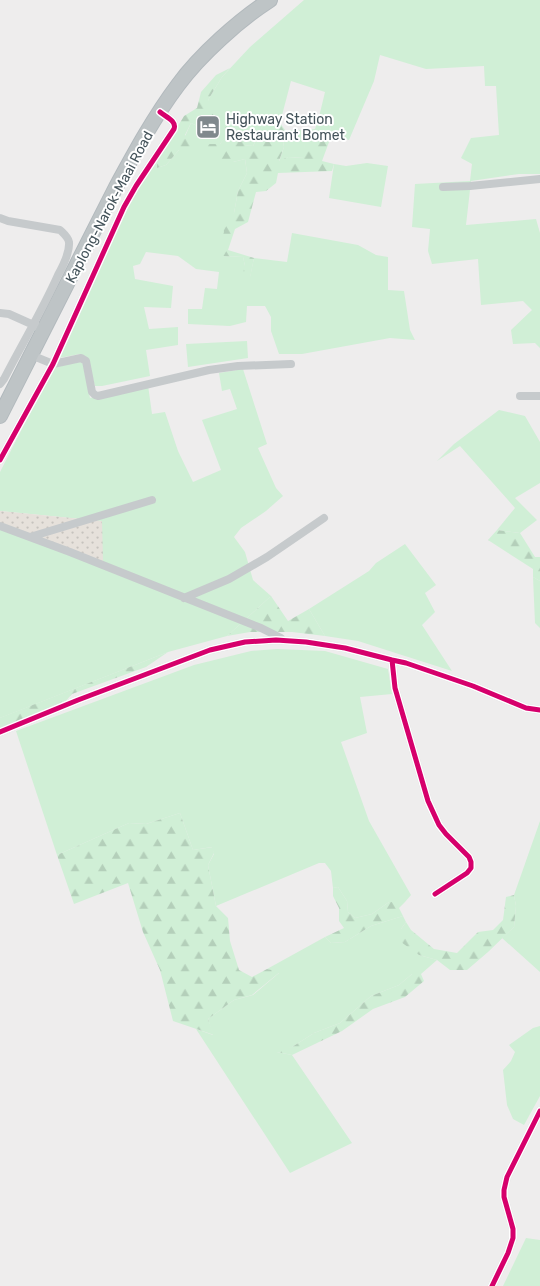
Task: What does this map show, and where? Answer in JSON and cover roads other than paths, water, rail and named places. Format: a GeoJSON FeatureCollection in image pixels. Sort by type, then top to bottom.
{"type":"FeatureCollection","features":[{"type":"Feature","properties":{"kind":"highway","name":"Kaplong-Narok-Maai Road"},"geometry":{"type":"LineString","coordinates":[[0,416],[31,355],[39,327],[130,160],[160,112],[178,85],[201,58],[247,16],[270,0]]}},
{"type":"Feature","properties":{"kind":"street"},"geometry":{"type":"LineString","coordinates":[[0,460],[53,364],[116,224],[136,186],[175,126],[174,122],[160,112]]}},
{"type":"Feature","properties":{"kind":"street"},"geometry":{"type":"LineString","coordinates":[[130,160],[147,169]]}},
{"type":"Feature","properties":{"kind":"street"},"geometry":{"type":"LineString","coordinates":[[443,187],[540,179]]}},
{"type":"Feature","properties":{"kind":"street"},"geometry":{"type":"LineString","coordinates":[[0,218],[8,222],[60,230],[69,240],[69,249],[47,300],[39,327],[0,384]]}},
{"type":"Feature","properties":{"kind":"street"},"geometry":{"type":"LineString","coordinates":[[0,313],[9,314],[39,327]]}},
{"type":"Feature","properties":{"kind":"street"},"geometry":{"type":"LineString","coordinates":[[31,355],[53,364],[81,358],[86,362],[92,392],[98,396],[209,370],[238,366],[291,364]]}},
{"type":"Feature","properties":{"kind":"street"},"geometry":{"type":"LineString","coordinates":[[520,396],[540,396]]}},
{"type":"Feature","properties":{"kind":"street"},"geometry":{"type":"LineString","coordinates":[[30,537],[152,500]]}},
{"type":"Feature","properties":{"kind":"street"},"geometry":{"type":"LineString","coordinates":[[184,598],[229,580],[267,557],[324,518]]}},
{"type":"Feature","properties":{"kind":"street"},"geometry":{"type":"LineString","coordinates":[[0,526],[261,628],[285,640]]}},
{"type":"Feature","properties":{"kind":"street"},"geometry":{"type":"LineString","coordinates":[[0,732],[210,650],[245,642],[276,640],[346,648],[406,663],[473,686],[526,708],[540,710]]}},
{"type":"Feature","properties":{"kind":"street"},"geometry":{"type":"LineString","coordinates":[[392,660],[395,688],[428,802],[446,834],[466,854],[471,862],[471,868],[466,873],[435,894]]}},
{"type":"Feature","properties":{"kind":"street"},"geometry":{"type":"LineString","coordinates":[[492,1286],[513,1238],[513,1229],[504,1197],[507,1177],[540,1111]]}},
{"type":"Feature","properties":{"kind":"place","name":"Highway Station Restaurant Bomet"},"geometry":{"type":"Point","coordinates":[208,127]}}]}
